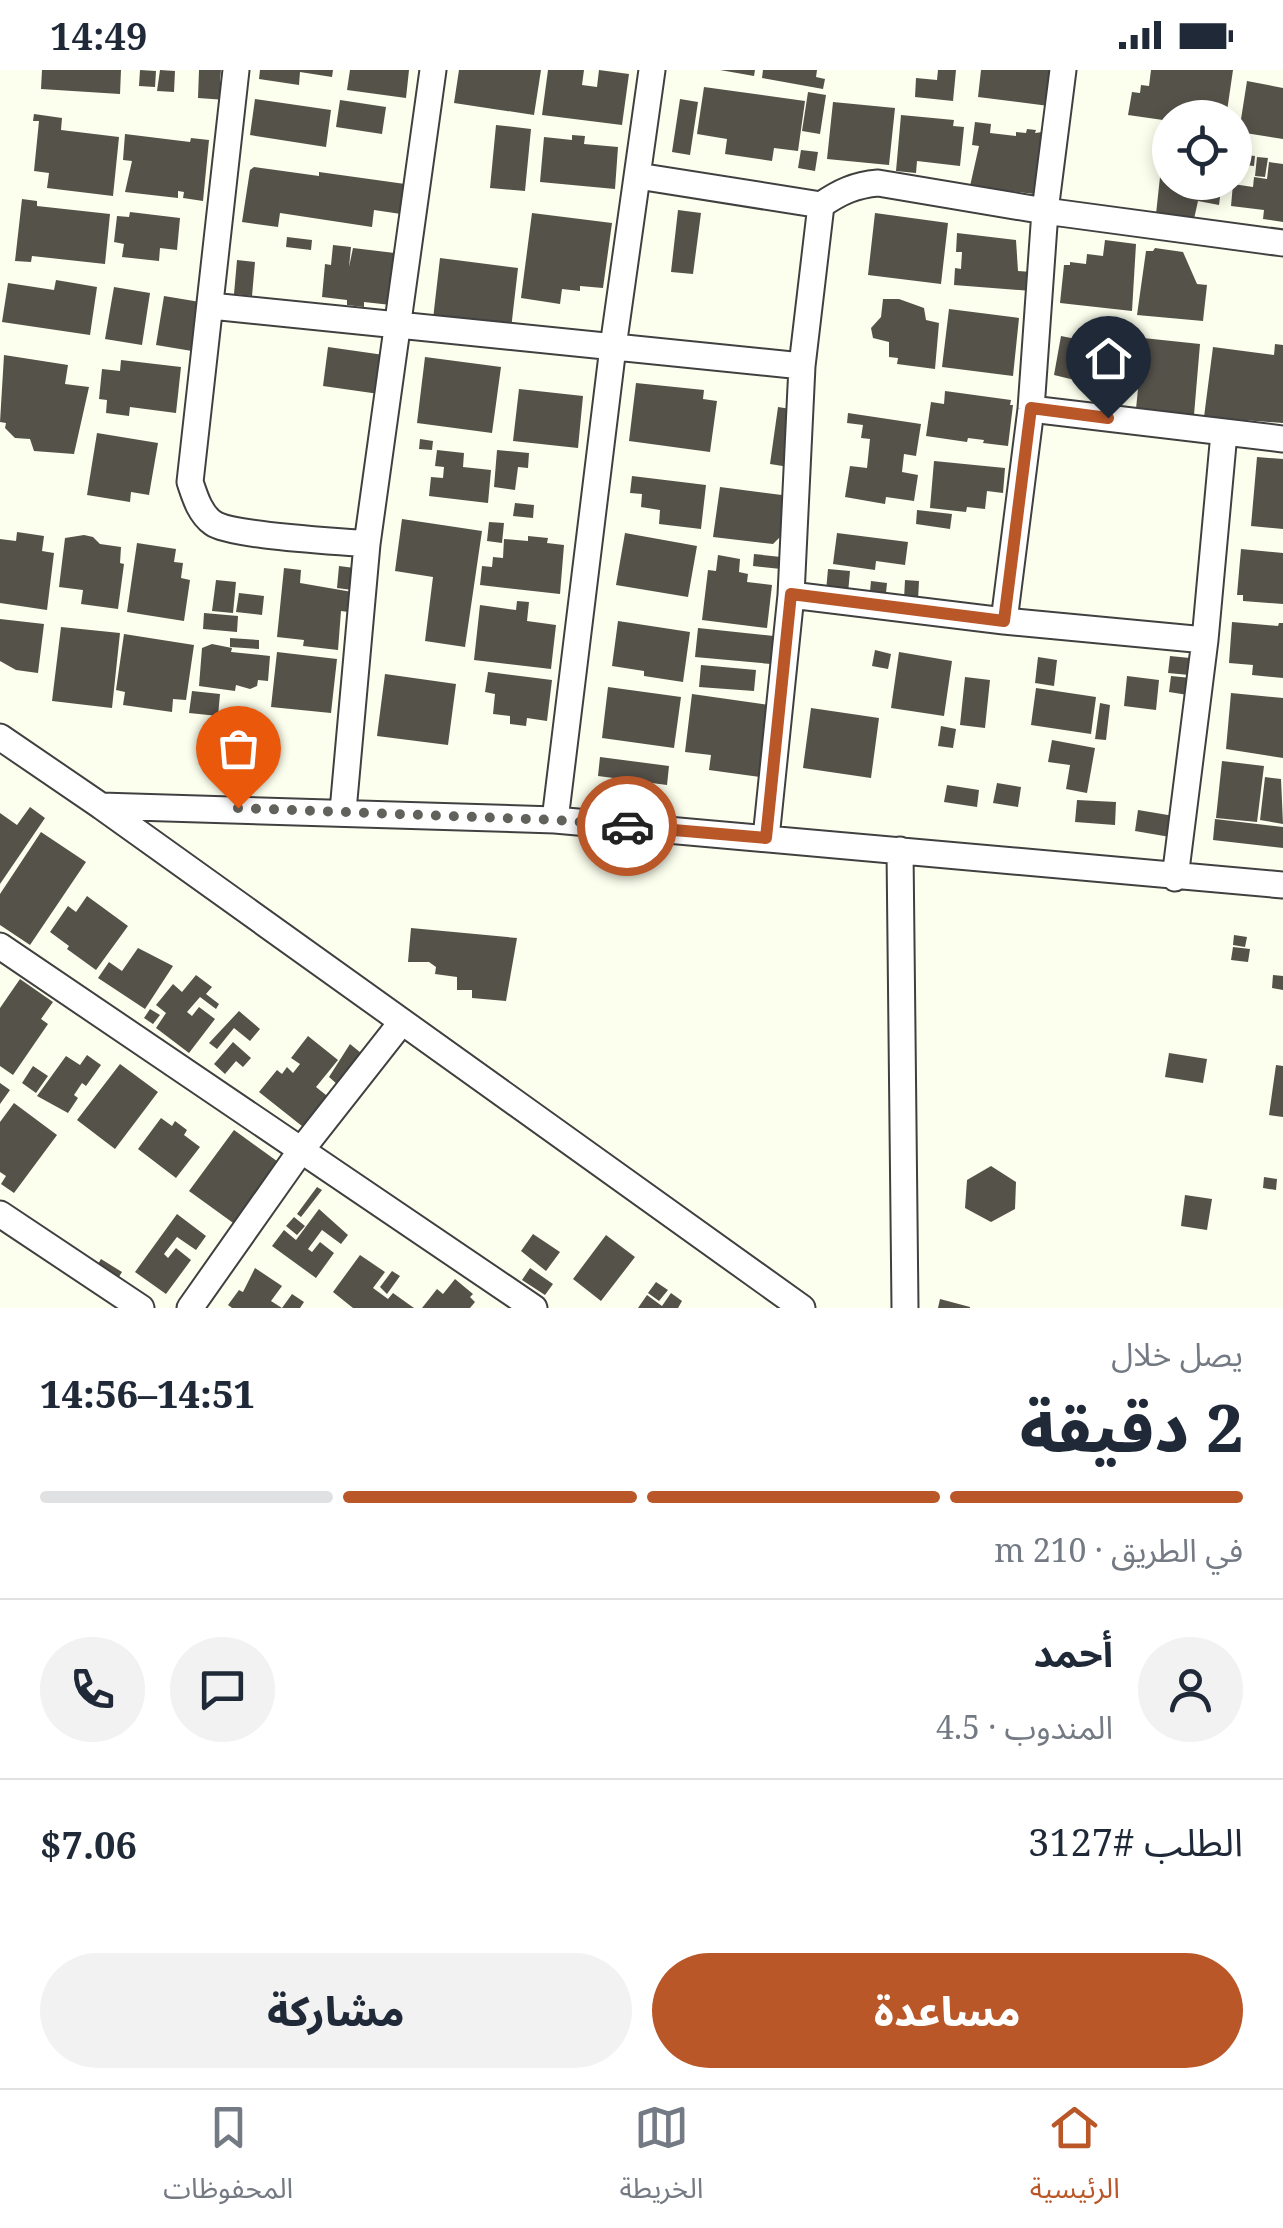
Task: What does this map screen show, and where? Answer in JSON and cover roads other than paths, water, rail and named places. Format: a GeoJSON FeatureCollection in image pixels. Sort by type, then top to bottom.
{"type":"FeatureCollection","features":[{"type":"Feature","properties":{"kind":"street"},"geometry":{"type":"LineString","coordinates":[[236,70],[190,482],[197,503],[214,524],[252,533],[367,544]]}},
{"type":"Feature","properties":{"kind":"street"},"geometry":{"type":"LineString","coordinates":[[343,811],[367,544],[432,70]]}},
{"type":"Feature","properties":{"kind":"street"},"geometry":{"type":"LineString","coordinates":[[555,820],[613,347],[652,70]]}},
{"type":"Feature","properties":{"kind":"street"},"geometry":{"type":"LineString","coordinates":[[1004,621],[1031,408],[1046,211],[1063,70]]}},
{"type":"Feature","properties":{"kind":"street"},"geometry":{"type":"LineString","coordinates":[[638,176],[821,205],[849,188],[878,183],[1046,211],[1283,242]]}},
{"type":"Feature","properties":{"kind":"street"},"geometry":{"type":"LineString","coordinates":[[766,838],[791,594],[802,366],[821,205]]}},
{"type":"Feature","properties":{"kind":"street"},"geometry":{"type":"LineString","coordinates":[[211,306],[802,366]]}},
{"type":"Feature","properties":{"kind":"street"},"geometry":{"type":"LineString","coordinates":[[1031,408],[1283,439]]}},
{"type":"Feature","properties":{"kind":"street"},"geometry":{"type":"LineString","coordinates":[[1175,878],[1205,640],[1224,433]]}},
{"type":"Feature","properties":{"kind":"street"},"geometry":{"type":"LineString","coordinates":[[791,594],[1004,621],[1205,640]]}},
{"type":"Feature","properties":{"kind":"street"},"geometry":{"type":"LineString","coordinates":[[0,737],[802,1308]]}},
{"type":"Feature","properties":{"kind":"street"},"geometry":{"type":"LineString","coordinates":[[101,806],[555,820],[1283,885]]}},
{"type":"Feature","properties":{"kind":"street"},"geometry":{"type":"LineString","coordinates":[[900,850],[905,1308]]}},
{"type":"Feature","properties":{"kind":"street"},"geometry":{"type":"LineString","coordinates":[[0,946],[534,1308]]}},
{"type":"Feature","properties":{"kind":"street"},"geometry":{"type":"LineString","coordinates":[[190,1308],[302,1148],[401,1023]]}},
{"type":"Feature","properties":{"kind":"street"},"geometry":{"type":"LineString","coordinates":[[0,1214],[141,1308]]}}]}
